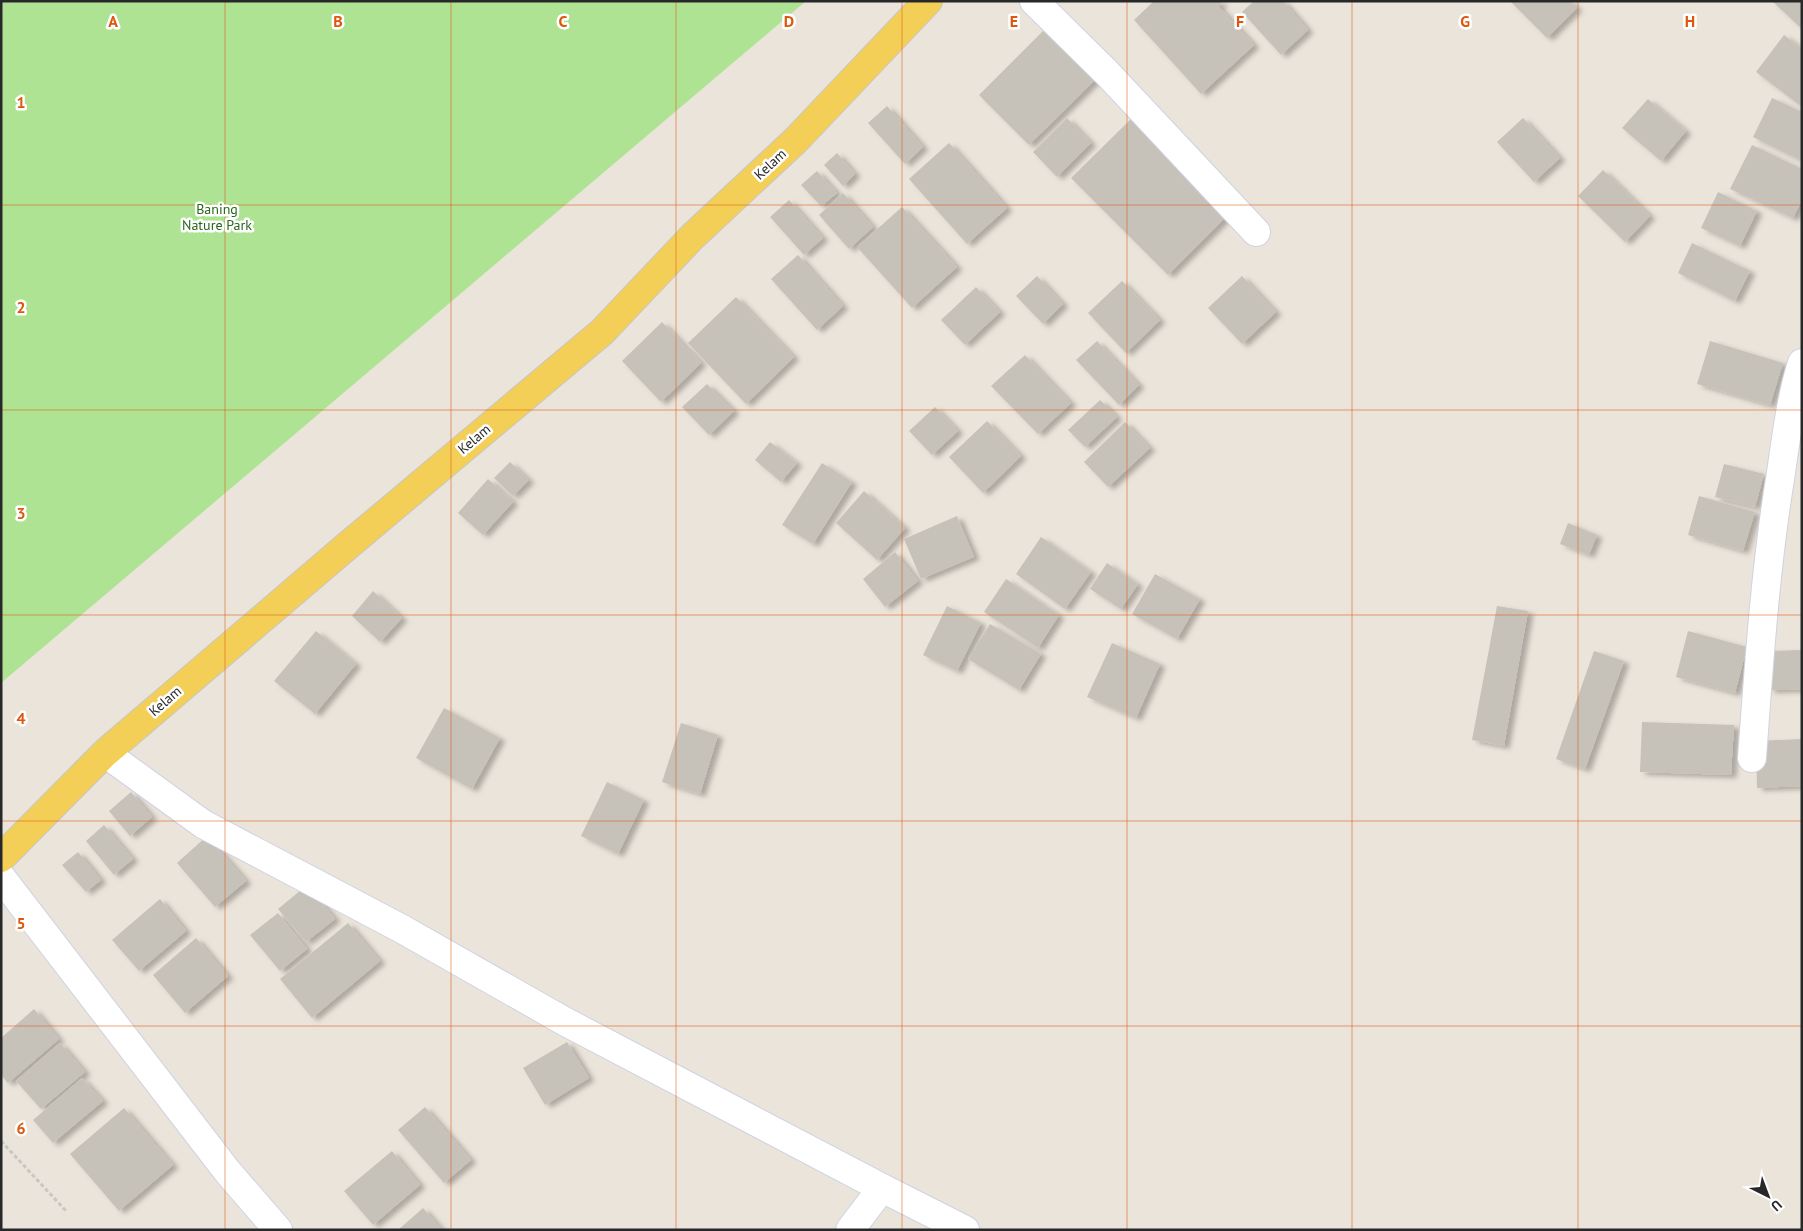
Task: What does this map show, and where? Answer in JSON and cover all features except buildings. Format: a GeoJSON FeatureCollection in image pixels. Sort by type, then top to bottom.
{"type":"FeatureCollection","features":[{"type":"Feature","properties":{"kind":"main road","name":"Kelam"},"geometry":{"type":"LineString","coordinates":[[1,858],[105,753],[602,332],[692,237],[796,140],[928,1]]}},
{"type":"Feature","properties":{"kind":"street"},"geometry":{"type":"LineString","coordinates":[[1034,1],[1107,73],[1256,232]]}},
{"type":"Feature","properties":{"kind":"street"},"geometry":{"type":"LineString","coordinates":[[1752,758],[1761,628],[1772,530],[1793,391],[1802,363]]}},
{"type":"Feature","properties":{"kind":"street"},"geometry":{"type":"LineString","coordinates":[[105,753],[203,824],[402,929],[564,1021],[965,1230]]}},
{"type":"Feature","properties":{"kind":"street"},"geometry":{"type":"LineString","coordinates":[[1,877],[228,1170],[278,1230]]}},
{"type":"Feature","properties":{"kind":"street"},"geometry":{"type":"LineString","coordinates":[[850,1230],[882,1188]]}},
{"type":"Feature","properties":{"kind":"path"},"geometry":{"type":"LineString","coordinates":[[1,1140],[67,1212]]}},
{"type":"Feature","properties":{"kind":"green space","name":"Baning Nature Park"},"geometry":{"type":"Polygon","coordinates":[[[1,1],[806,1],[1,683],[1,1]]]}}]}
